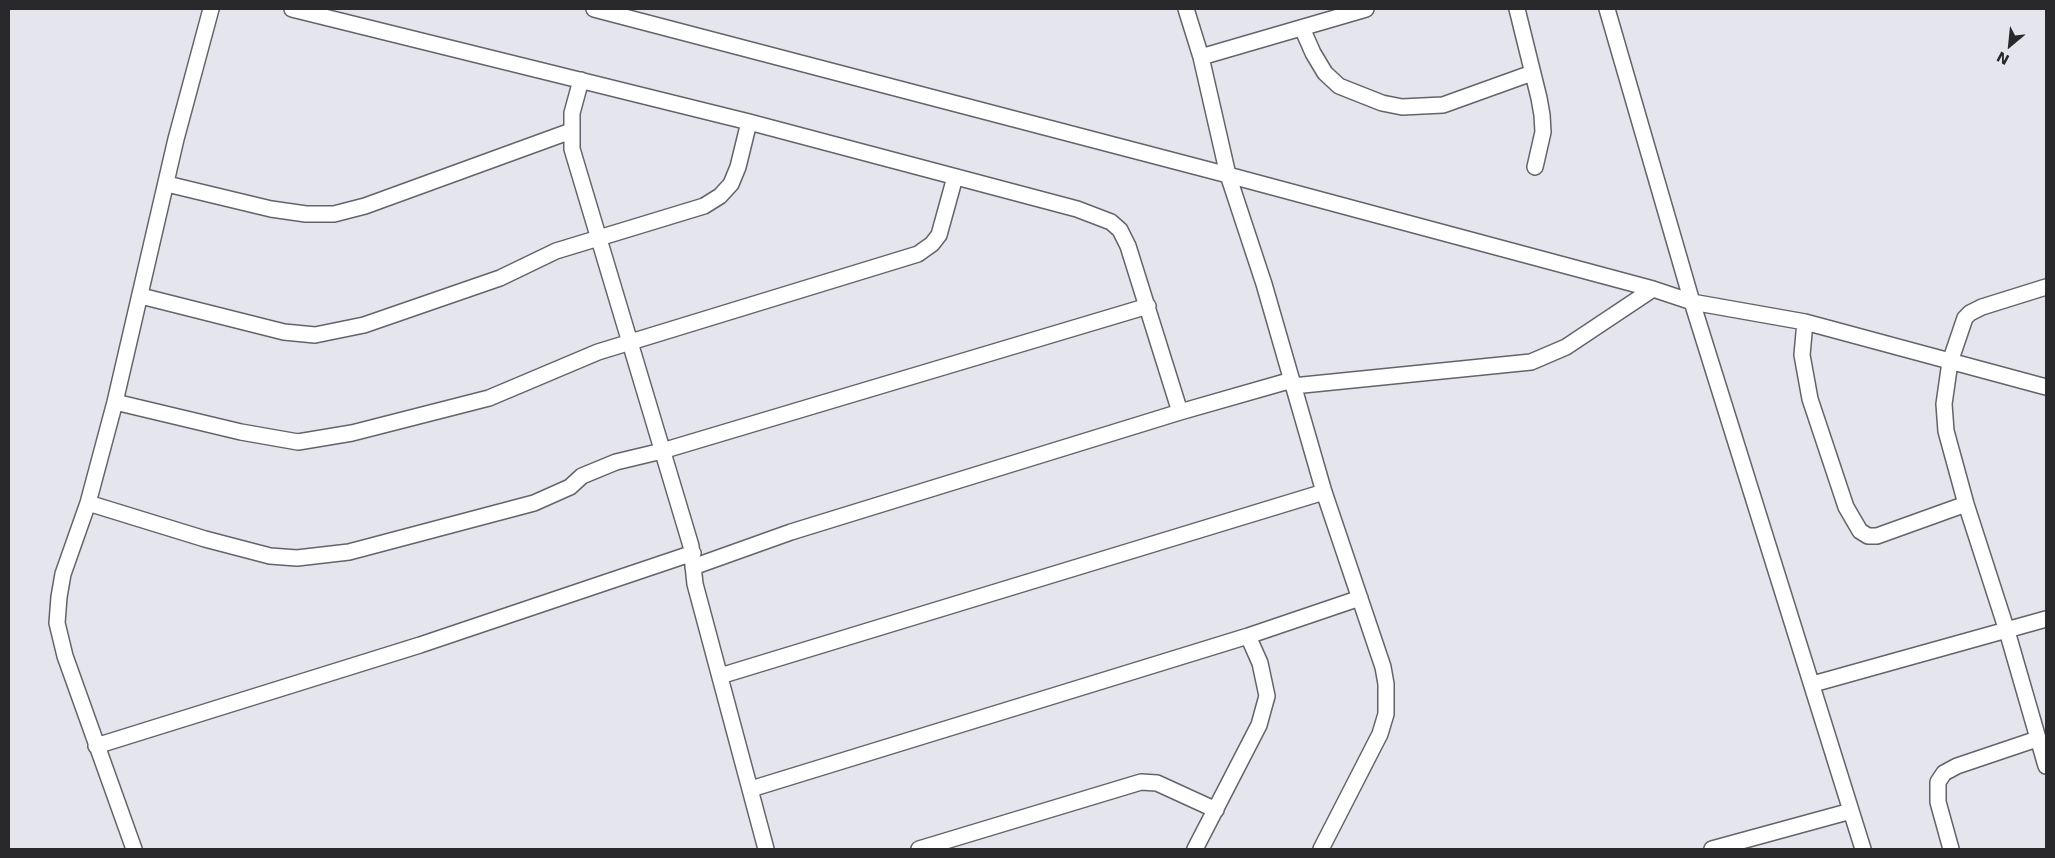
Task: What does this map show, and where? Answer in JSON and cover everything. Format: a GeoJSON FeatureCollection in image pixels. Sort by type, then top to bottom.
{"type":"FeatureCollection","features":[{"type":"Feature","properties":{"kind":"street"},"geometry":{"type":"LineString","coordinates":[[134,849],[65,656],[57,623],[63,574],[88,502],[115,402],[176,139],[211,9]]}},
{"type":"Feature","properties":{"kind":"street"},"geometry":{"type":"LineString","coordinates":[[292,9],[749,122],[1077,209],[1111,222],[1120,230],[1128,246],[1180,412]]}},
{"type":"Feature","properties":{"kind":"street"},"geometry":{"type":"LineString","coordinates":[[594,9],[1228,175],[1653,289],[1692,302],[1805,322],[2046,386]]}},
{"type":"Feature","properties":{"kind":"street"},"geometry":{"type":"LineString","coordinates":[[1186,9],[1201,57],[1228,175],[1264,284],[1324,492],[1383,667],[1386,684],[1386,714],[1380,734],[1321,849]]}},
{"type":"Feature","properties":{"kind":"street"},"geometry":{"type":"LineString","coordinates":[[1201,57],[1366,9]]}},
{"type":"Feature","properties":{"kind":"street"},"geometry":{"type":"LineString","coordinates":[[1517,9],[1540,98],[1543,132],[1535,167]]}},
{"type":"Feature","properties":{"kind":"street"},"geometry":{"type":"LineString","coordinates":[[1607,9],[1692,302],[1813,684],[1863,849]]}},
{"type":"Feature","properties":{"kind":"street"},"geometry":{"type":"LineString","coordinates":[[1302,28],[1313,53],[1325,73],[1338,86],[1357,95],[1395,106],[1422,107],[1443,104],[1532,73]]}},
{"type":"Feature","properties":{"kind":"street"},"geometry":{"type":"LineString","coordinates":[[581,80],[574,98],[571,130],[572,149],[600,237],[693,560],[695,584],[766,849]]}},
{"type":"Feature","properties":{"kind":"street"},"geometry":{"type":"LineString","coordinates":[[141,296],[284,332],[315,335],[364,326],[500,278],[556,251],[681,214],[720,196],[731,184],[738,167],[749,122]]}},
{"type":"Feature","properties":{"kind":"street"},"geometry":{"type":"LineString","coordinates":[[167,184],[271,209],[306,214],[334,214],[365,206],[571,130]]}},
{"type":"Feature","properties":{"kind":"street"},"geometry":{"type":"LineString","coordinates":[[115,402],[277,439],[298,442],[317,440],[489,398],[598,352],[918,254],[932,244],[939,235],[955,177]]}},
{"type":"Feature","properties":{"kind":"street"},"geometry":{"type":"LineString","coordinates":[[2046,288],[1982,307],[1970,313],[1961,325],[1950,362],[1944,404],[1946,430],[1966,504],[2007,631],[2046,766]]}},
{"type":"Feature","properties":{"kind":"street"},"geometry":{"type":"LineString","coordinates":[[96,746],[693,560],[744,547],[1180,412],[1293,383],[1531,362],[1566,347],[1653,289]]}},
{"type":"Feature","properties":{"kind":"street"},"geometry":{"type":"LineString","coordinates":[[88,502],[204,539],[270,556],[298,558],[357,550],[534,503],[570,487],[582,476],[597,468],[1148,306]]}},
{"type":"Feature","properties":{"kind":"street"},"geometry":{"type":"LineString","coordinates":[[1805,322],[1802,355],[1808,390],[1846,507],[1860,531],[1868,536],[1877,536],[1966,504]]}},
{"type":"Feature","properties":{"kind":"street"},"geometry":{"type":"LineString","coordinates":[[720,676],[1324,492]]}},
{"type":"Feature","properties":{"kind":"street"},"geometry":{"type":"LineString","coordinates":[[751,789],[1248,636],[1360,598]]}},
{"type":"Feature","properties":{"kind":"street"},"geometry":{"type":"LineString","coordinates":[[1813,684],[2046,619]]}},
{"type":"Feature","properties":{"kind":"street"},"geometry":{"type":"LineString","coordinates":[[1195,849],[1259,726],[1268,696],[1260,663],[1248,636]]}},
{"type":"Feature","properties":{"kind":"street"},"geometry":{"type":"LineString","coordinates":[[1951,849],[1938,802],[1938,782],[1944,773],[1957,766],[2037,739]]}},
{"type":"Feature","properties":{"kind":"street"},"geometry":{"type":"LineString","coordinates":[[919,849],[1141,782],[1157,783],[1216,810]]}},
{"type":"Feature","properties":{"kind":"street"},"geometry":{"type":"LineString","coordinates":[[1720,848],[1851,811]]}}]}
